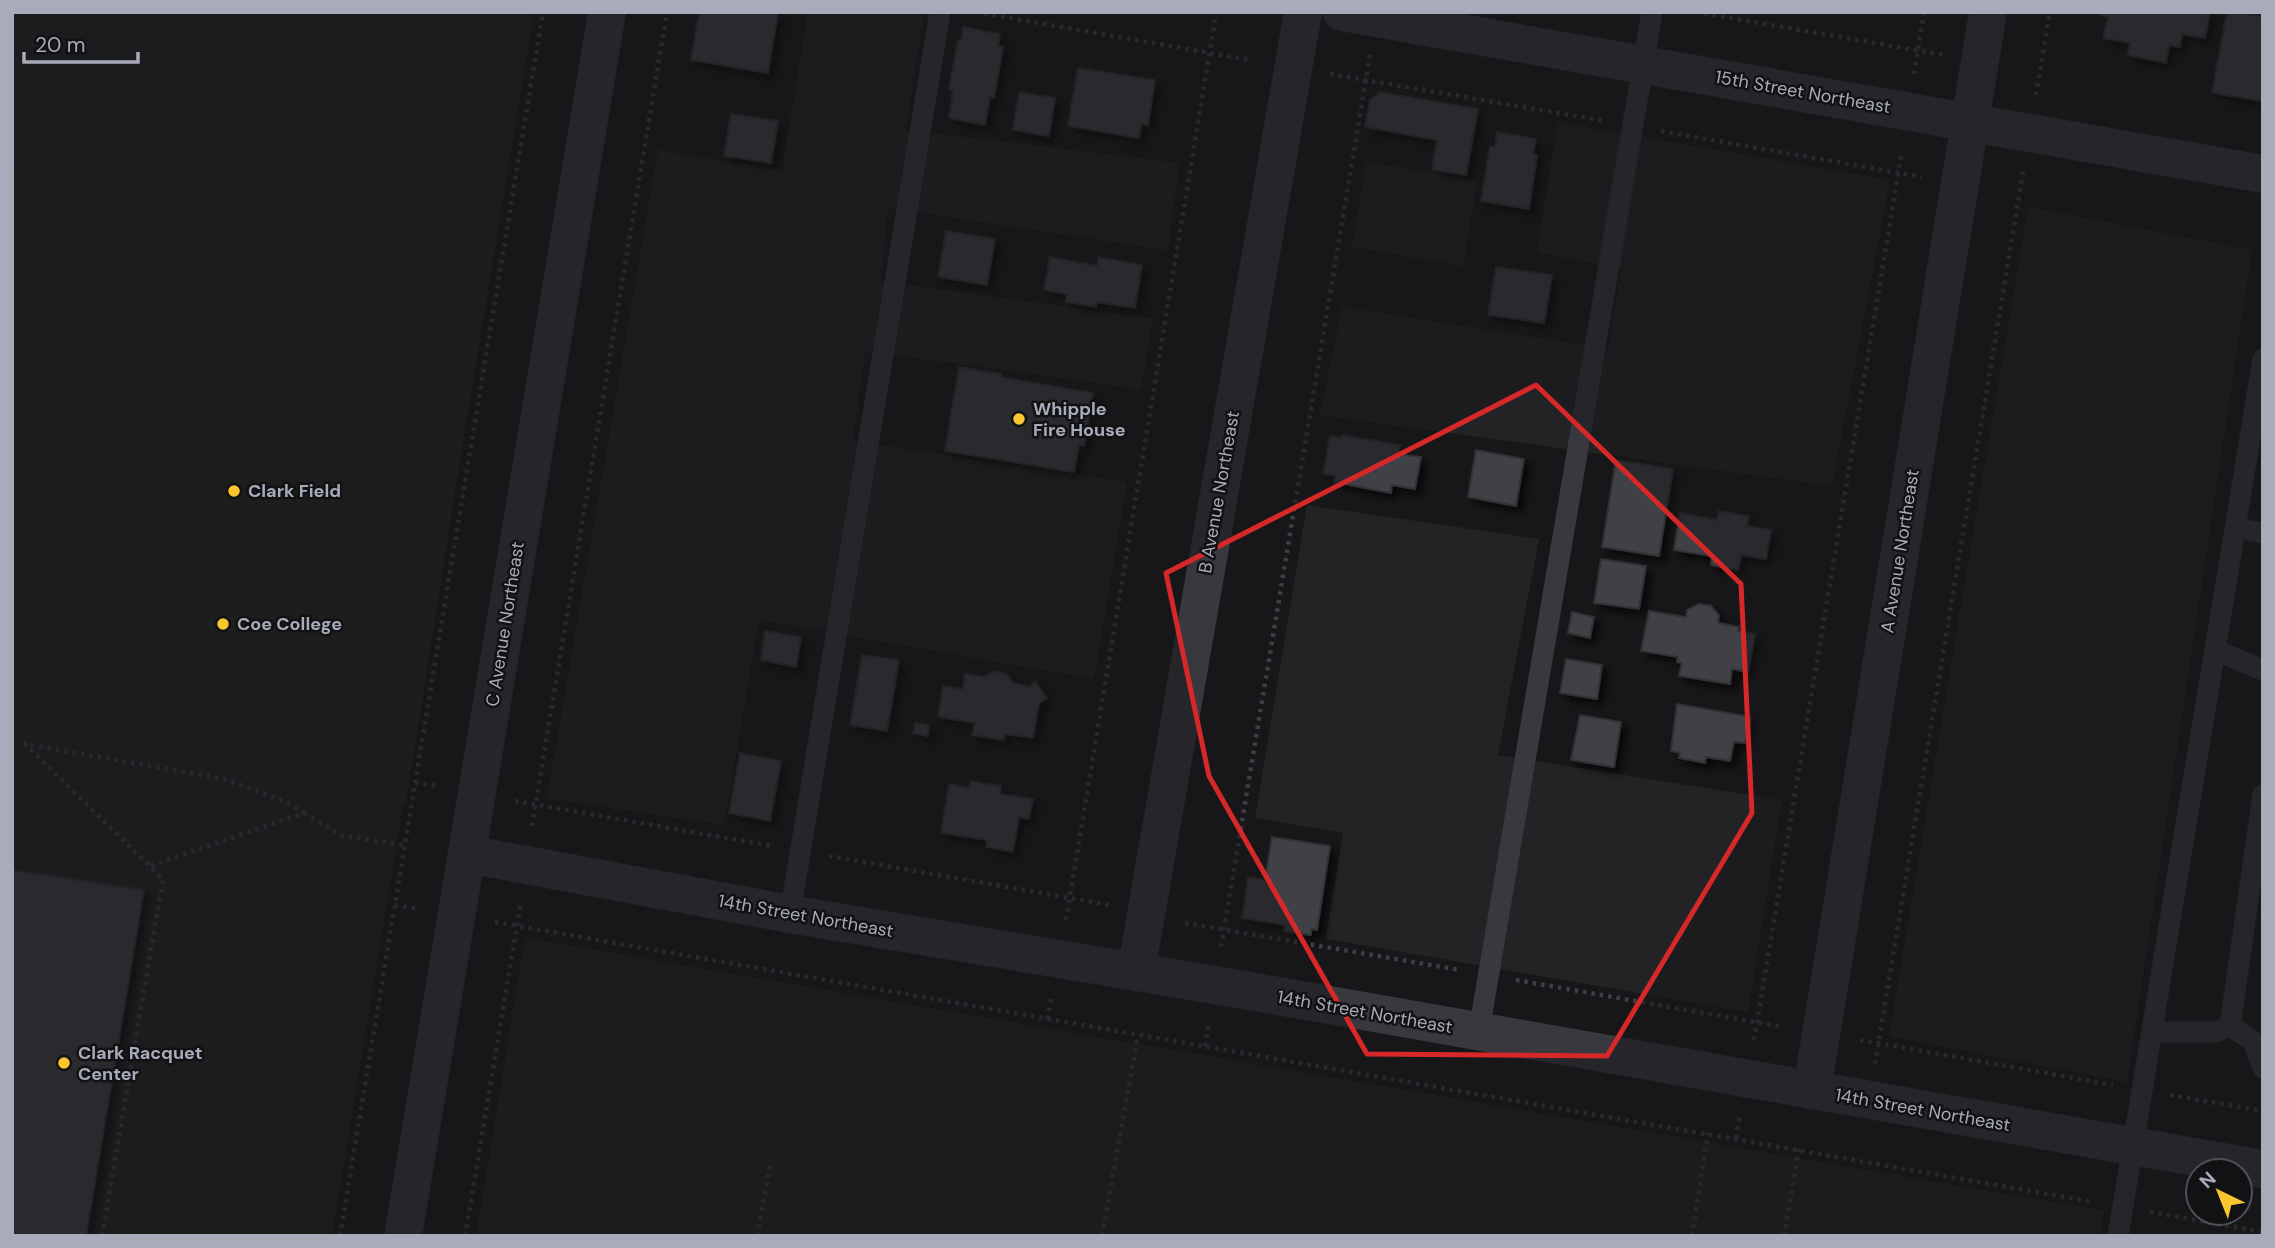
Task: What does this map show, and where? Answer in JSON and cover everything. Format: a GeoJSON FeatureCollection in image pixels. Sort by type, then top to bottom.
{"type":"FeatureCollection","features":[{"type":"Feature","properties":{"kind":"street","name":"C Avenue Northeast"},"geometry":{"type":"LineString","coordinates":[[403,1236],[607,12]]}},
{"type":"Feature","properties":{"kind":"street","name":"B Avenue Northeast"},"geometry":{"type":"LineString","coordinates":[[1136,972],[1303,12]]}},
{"type":"Feature","properties":{"kind":"street","name":"15th Street Northeast"},"geometry":{"type":"LineString","coordinates":[[1342,12],[2263,174]]}},
{"type":"Feature","properties":{"kind":"street","name":"A Avenue Northeast"},"geometry":{"type":"LineString","coordinates":[[1812,1090],[1988,12]]}},
{"type":"Feature","properties":{"kind":"street","name":"14th Street Northeast"},"geometry":{"type":"LineString","coordinates":[[467,854],[790,914],[1479,1031],[2133,1147],[2261,1162]]}},
{"type":"Feature","properties":{"kind":"lane"},"geometry":{"type":"LineString","coordinates":[[790,914],[940,12]]}},
{"type":"Feature","properties":{"kind":"lane"},"geometry":{"type":"LineString","coordinates":[[1479,1031],[1652,12]]}},
{"type":"Feature","properties":{"kind":"lane"},"geometry":{"type":"LineString","coordinates":[[2118,1236],[2143,1090],[2147,1020],[2215,650],[2263,359]]}},
{"type":"Feature","properties":{"kind":"lane"},"geometry":{"type":"LineString","coordinates":[[2235,528],[2263,533]]}},
{"type":"Feature","properties":{"kind":"lane"},"geometry":{"type":"LineString","coordinates":[[2215,650],[2263,670]]}},
{"type":"Feature","properties":{"kind":"lane"},"geometry":{"type":"LineString","coordinates":[[2230,1026],[2263,795]]}},
{"type":"Feature","properties":{"kind":"lane"},"geometry":{"type":"LineString","coordinates":[[2147,1020],[2216,1032],[2230,1026]]}},
{"type":"Feature","properties":{"kind":"lane"},"geometry":{"type":"LineString","coordinates":[[2230,1026],[2253,1041],[2263,1068]]}},
{"type":"Feature","properties":{"kind":"path"},"geometry":{"type":"LineString","coordinates":[[340,1236],[543,12]]}},
{"type":"Feature","properties":{"kind":"path"},"geometry":{"type":"LineString","coordinates":[[530,838],[667,12]]}},
{"type":"Feature","properties":{"kind":"path"},"geometry":{"type":"LineString","coordinates":[[976,12],[1250,60]]}},
{"type":"Feature","properties":{"kind":"path"},"geometry":{"type":"LineString","coordinates":[[1696,12],[1944,55]]}},
{"type":"Feature","properties":{"kind":"path"},"geometry":{"type":"LineString","coordinates":[[1912,86],[1924,12]]}},
{"type":"Feature","properties":{"kind":"path"},"geometry":{"type":"LineString","coordinates":[[2034,106],[2050,12]]}},
{"type":"Feature","properties":{"kind":"path"},"geometry":{"type":"LineString","coordinates":[[1065,921],[1215,20]]}},
{"type":"Feature","properties":{"kind":"path"},"geometry":{"type":"LineString","coordinates":[[1220,951],[1371,47]]}},
{"type":"Feature","properties":{"kind":"path"},"geometry":{"type":"LineString","coordinates":[[1753,1045],[1904,139]]}},
{"type":"Feature","properties":{"kind":"path"},"geometry":{"type":"LineString","coordinates":[[1869,1100],[2025,160]]}},
{"type":"Feature","properties":{"kind":"path"},"geometry":{"type":"LineString","coordinates":[[102,1236],[163,879],[25,744],[224,779],[284,801],[343,836],[404,845]]}},
{"type":"Feature","properties":{"kind":"path"},"geometry":{"type":"LineString","coordinates":[[415,783],[449,788]]}},
{"type":"Feature","properties":{"kind":"path"},"geometry":{"type":"LineString","coordinates":[[150,866],[304,813]]}},
{"type":"Feature","properties":{"kind":"path"},"geometry":{"type":"LineString","coordinates":[[466,1236],[522,892]]}},
{"type":"Feature","properties":{"kind":"path"},"geometry":{"type":"LineString","coordinates":[[395,905],[428,910]]}},
{"type":"Feature","properties":{"kind":"path"},"geometry":{"type":"LineString","coordinates":[[483,920],[2263,1232]]}},
{"type":"Feature","properties":{"kind":"path"},"geometry":{"type":"LineString","coordinates":[[1047,1018],[1054,985]]}},
{"type":"Feature","properties":{"kind":"path"},"geometry":{"type":"LineString","coordinates":[[1205,1046],[1209,1020]]}},
{"type":"Feature","properties":{"kind":"path"},"geometry":{"type":"LineString","coordinates":[[1102,1236],[1138,1035]]}},
{"type":"Feature","properties":{"kind":"path"},"geometry":{"type":"LineString","coordinates":[[1856,1039],[2263,1111]]}},
{"type":"Feature","properties":{"kind":"path"},"geometry":{"type":"LineString","coordinates":[[1736,1138],[1741,1115]]}},
{"type":"Feature","properties":{"kind":"path"},"geometry":{"type":"LineString","coordinates":[[1692,1236],[1708,1133]]}},
{"type":"Feature","properties":{"kind":"path"},"geometry":{"type":"LineString","coordinates":[[1784,1236],[1799,1149]]}},
{"type":"Feature","properties":{"kind":"path"},"geometry":{"type":"LineString","coordinates":[[757,1236],[771,1162]]}},
{"type":"Feature","properties":{"kind":"highlighted area"},"geometry":{"type":"Polygon","coordinates":[[[1536,385],[1741,584],[1752,813],[1607,1056],[1367,1054],[1209,776],[1166,573],[1536,385]]]}},
{"type":"Feature","properties":{"kind":"shaded area","name":"Coe College"},"geometry":{"type":"Polygon","coordinates":[[[12,12],[534,12],[332,1236],[12,1236],[12,12]]]}},
{"type":"Feature","properties":{"kind":"shaded area"},"geometry":{"type":"Polygon","coordinates":[[[808,12],[924,13],[906,130],[1180,163],[1167,250],[888,208],[881,281],[1153,319],[1141,389],[865,351],[853,441],[1127,482],[1094,679],[759,620],[724,825],[547,798],[658,150],[782,171],[808,12]]]}},
{"type":"Feature","properties":{"kind":"shaded area"},"geometry":{"type":"Polygon","coordinates":[[[1558,123],[1890,180],[1832,486],[1320,415],[1342,307],[1608,349],[1621,269],[1537,252],[1558,123]]]}},
{"type":"Feature","properties":{"kind":"shaded area"},"geometry":{"type":"Polygon","coordinates":[[[1366,162],[1477,180],[1463,266],[1352,247],[1366,162]]]}},
{"type":"Feature","properties":{"kind":"shaded area","name":"Clark Field"},"geometry":{"type":"Polygon","coordinates":[[[12,169],[376,229],[494,244],[406,803],[211,768],[185,784],[172,780],[162,758],[20,738],[15,759],[12,759],[12,169]]]}},
{"type":"Feature","properties":{"kind":"shaded area"},"geometry":{"type":"Polygon","coordinates":[[[2028,207],[2252,250],[2127,1082],[1889,1036],[2028,207]]]}},
{"type":"Feature","properties":{"kind":"shaded area"},"geometry":{"type":"Polygon","coordinates":[[[1307,505],[1539,539],[1498,755],[1782,800],[1748,1012],[1326,939],[1343,833],[1255,818],[1307,505]]]}},
{"type":"Feature","properties":{"kind":"shaded area"},"geometry":{"type":"Polygon","coordinates":[[[184,867],[380,900],[349,1086],[152,1053],[184,867]]]}},
{"type":"Feature","properties":{"kind":"shaded area"},"geometry":{"type":"Polygon","coordinates":[[[525,938],[2104,1211],[2100,1236],[476,1236],[525,938]]]}},
{"type":"Feature","properties":{"kind":"shaded area"},"geometry":{"type":"Polygon","coordinates":[[[147,1075],[343,1108],[321,1236],[120,1236],[147,1075]]]}},
{"type":"Feature","properties":{"kind":"building"},"geometry":{"type":"Polygon","coordinates":[[[699,12],[778,12],[768,73],[691,60],[699,12]]]}},
{"type":"Feature","properties":{"kind":"building"},"geometry":{"type":"Polygon","coordinates":[[[2100,12],[2210,12],[2205,38],[2182,34],[2180,47],[2169,45],[2166,63],[2128,55],[2130,43],[2103,38],[2108,17],[2099,15],[2100,12]]]}},
{"type":"Feature","properties":{"kind":"building"},"geometry":{"type":"Polygon","coordinates":[[[2227,12],[2263,16],[2263,101],[2212,93],[2227,12]]]}},
{"type":"Feature","properties":{"kind":"building"},"geometry":{"type":"Polygon","coordinates":[[[963,27],[1000,34],[998,46],[1003,47],[994,98],[990,97],[985,125],[949,118],[953,91],[949,90],[963,27]]]}},
{"type":"Feature","properties":{"kind":"building"},"geometry":{"type":"Polygon","coordinates":[[[1078,68],[1155,80],[1148,125],[1141,124],[1139,138],[1068,126],[1078,68]]]}},
{"type":"Feature","properties":{"kind":"building"},"geometry":{"type":"Polygon","coordinates":[[[1019,92],[1055,98],[1049,136],[1013,130],[1019,92]]]}},
{"type":"Feature","properties":{"kind":"building"},"geometry":{"type":"Polygon","coordinates":[[[1380,92],[1478,109],[1466,175],[1432,170],[1437,140],[1365,127],[1370,100],[1380,92]]]}},
{"type":"Feature","properties":{"kind":"building"},"geometry":{"type":"Polygon","coordinates":[[[731,114],[778,121],[771,163],[724,156],[731,114]]]}},
{"type":"Feature","properties":{"kind":"building"},"geometry":{"type":"Polygon","coordinates":[[[1497,132],[1536,139],[1533,154],[1537,155],[1529,209],[1481,201],[1490,146],[1495,147],[1497,132]]]}},
{"type":"Feature","properties":{"kind":"building"},"geometry":{"type":"Polygon","coordinates":[[[946,231],[995,239],[987,285],[938,277],[946,231]]]}},
{"type":"Feature","properties":{"kind":"building"},"geometry":{"type":"Polygon","coordinates":[[[1050,257],[1097,266],[1098,257],[1142,265],[1135,308],[1096,302],[1096,307],[1066,302],[1067,294],[1044,290],[1050,257]]]}},
{"type":"Feature","properties":{"kind":"building"},"geometry":{"type":"Polygon","coordinates":[[[1496,267],[1552,275],[1544,323],[1488,315],[1496,267]]]}},
{"type":"Feature","properties":{"kind":"building","name":"Whipple Fire House"},"geometry":{"type":"Polygon","coordinates":[[[959,367],[1093,393],[1084,446],[1079,445],[1074,472],[945,451],[959,367]]]}},
{"type":"Feature","properties":{"kind":"building"},"geometry":{"type":"Polygon","coordinates":[[[1342,435],[1400,445],[1398,454],[1421,457],[1415,489],[1392,485],[1391,493],[1334,482],[1336,476],[1323,474],[1330,436],[1341,438],[1342,435]]]}},
{"type":"Feature","properties":{"kind":"building"},"geometry":{"type":"Polygon","coordinates":[[[1476,450],[1524,459],[1516,506],[1468,497],[1476,450]]]}},
{"type":"Feature","properties":{"kind":"building"},"geometry":{"type":"Polygon","coordinates":[[[1616,460],[1673,469],[1659,556],[1602,547],[1616,460]]]}},
{"type":"Feature","properties":{"kind":"building"},"geometry":{"type":"Polygon","coordinates":[[[1719,511],[1749,516],[1747,526],[1771,530],[1766,559],[1741,555],[1738,570],[1711,565],[1712,556],[1674,550],[1680,513],[1717,520],[1719,511]]]}},
{"type":"Feature","properties":{"kind":"building"},"geometry":{"type":"Polygon","coordinates":[[[1601,559],[1646,566],[1639,609],[1594,603],[1601,559]]]}},
{"type":"Feature","properties":{"kind":"building"},"geometry":{"type":"Polygon","coordinates":[[[1699,604],[1711,606],[1719,615],[1718,623],[1739,627],[1738,631],[1755,634],[1748,672],[1732,669],[1730,684],[1679,676],[1682,663],[1677,662],[1678,657],[1641,651],[1649,611],[1686,617],[1687,610],[1699,604]]]}},
{"type":"Feature","properties":{"kind":"building"},"geometry":{"type":"Polygon","coordinates":[[[1572,612],[1594,617],[1590,638],[1568,633],[1572,612]]]}},
{"type":"Feature","properties":{"kind":"building"},"geometry":{"type":"Polygon","coordinates":[[[765,631],[801,637],[796,667],[761,660],[765,631]]]}},
{"type":"Feature","properties":{"kind":"building"},"geometry":{"type":"Polygon","coordinates":[[[862,655],[899,660],[887,731],[850,725],[862,655]]]}},
{"type":"Feature","properties":{"kind":"building"},"geometry":{"type":"Polygon","coordinates":[[[1566,659],[1602,665],[1597,699],[1560,693],[1566,659]]]}},
{"type":"Feature","properties":{"kind":"building"},"geometry":{"type":"Polygon","coordinates":[[[993,671],[1007,674],[1013,683],[1029,687],[1035,682],[1047,698],[1039,703],[1033,738],[1004,734],[1004,740],[972,735],[975,723],[938,717],[943,686],[963,689],[965,674],[984,677],[993,671]]]}},
{"type":"Feature","properties":{"kind":"building"},"geometry":{"type":"Polygon","coordinates":[[[1677,704],[1751,717],[1746,743],[1734,742],[1730,761],[1706,757],[1705,763],[1679,758],[1680,753],[1671,751],[1677,704]]]}},
{"type":"Feature","properties":{"kind":"building"},"geometry":{"type":"Polygon","coordinates":[[[1580,715],[1621,722],[1614,767],[1571,760],[1580,715]]]}},
{"type":"Feature","properties":{"kind":"building"},"geometry":{"type":"Polygon","coordinates":[[[915,723],[929,725],[928,736],[913,733],[915,723]]]}},
{"type":"Feature","properties":{"kind":"building"},"geometry":{"type":"Polygon","coordinates":[[[740,753],[781,761],[770,821],[729,813],[740,753]]]}},
{"type":"Feature","properties":{"kind":"building"},"geometry":{"type":"Polygon","coordinates":[[[970,781],[1001,786],[1000,794],[1033,799],[1029,819],[1019,817],[1013,852],[986,847],[987,840],[941,833],[949,784],[969,788],[970,781]]]}},
{"type":"Feature","properties":{"kind":"building"},"geometry":{"type":"Polygon","coordinates":[[[1272,837],[1330,846],[1317,930],[1311,929],[1311,935],[1284,931],[1286,925],[1242,918],[1248,877],[1265,880],[1272,837]]]}},
{"type":"Feature","properties":{"kind":"building","name":"Clark Racquet Center"},"geometry":{"type":"Polygon","coordinates":[[[12,870],[144,890],[86,1236],[12,1236],[12,870]]]}},
{"type":"Feature","properties":{"kind":"place","name":"Whipple Fire House"},"geometry":{"type":"Point","coordinates":[1019,419]}},
{"type":"Feature","properties":{"kind":"place","name":"Clark Field"},"geometry":{"type":"Point","coordinates":[234,491]}},
{"type":"Feature","properties":{"kind":"place","name":"Coe College"},"geometry":{"type":"Point","coordinates":[223,624]}},
{"type":"Feature","properties":{"kind":"place","name":"Clark Racquet Center"},"geometry":{"type":"Point","coordinates":[64,1063]}}]}
